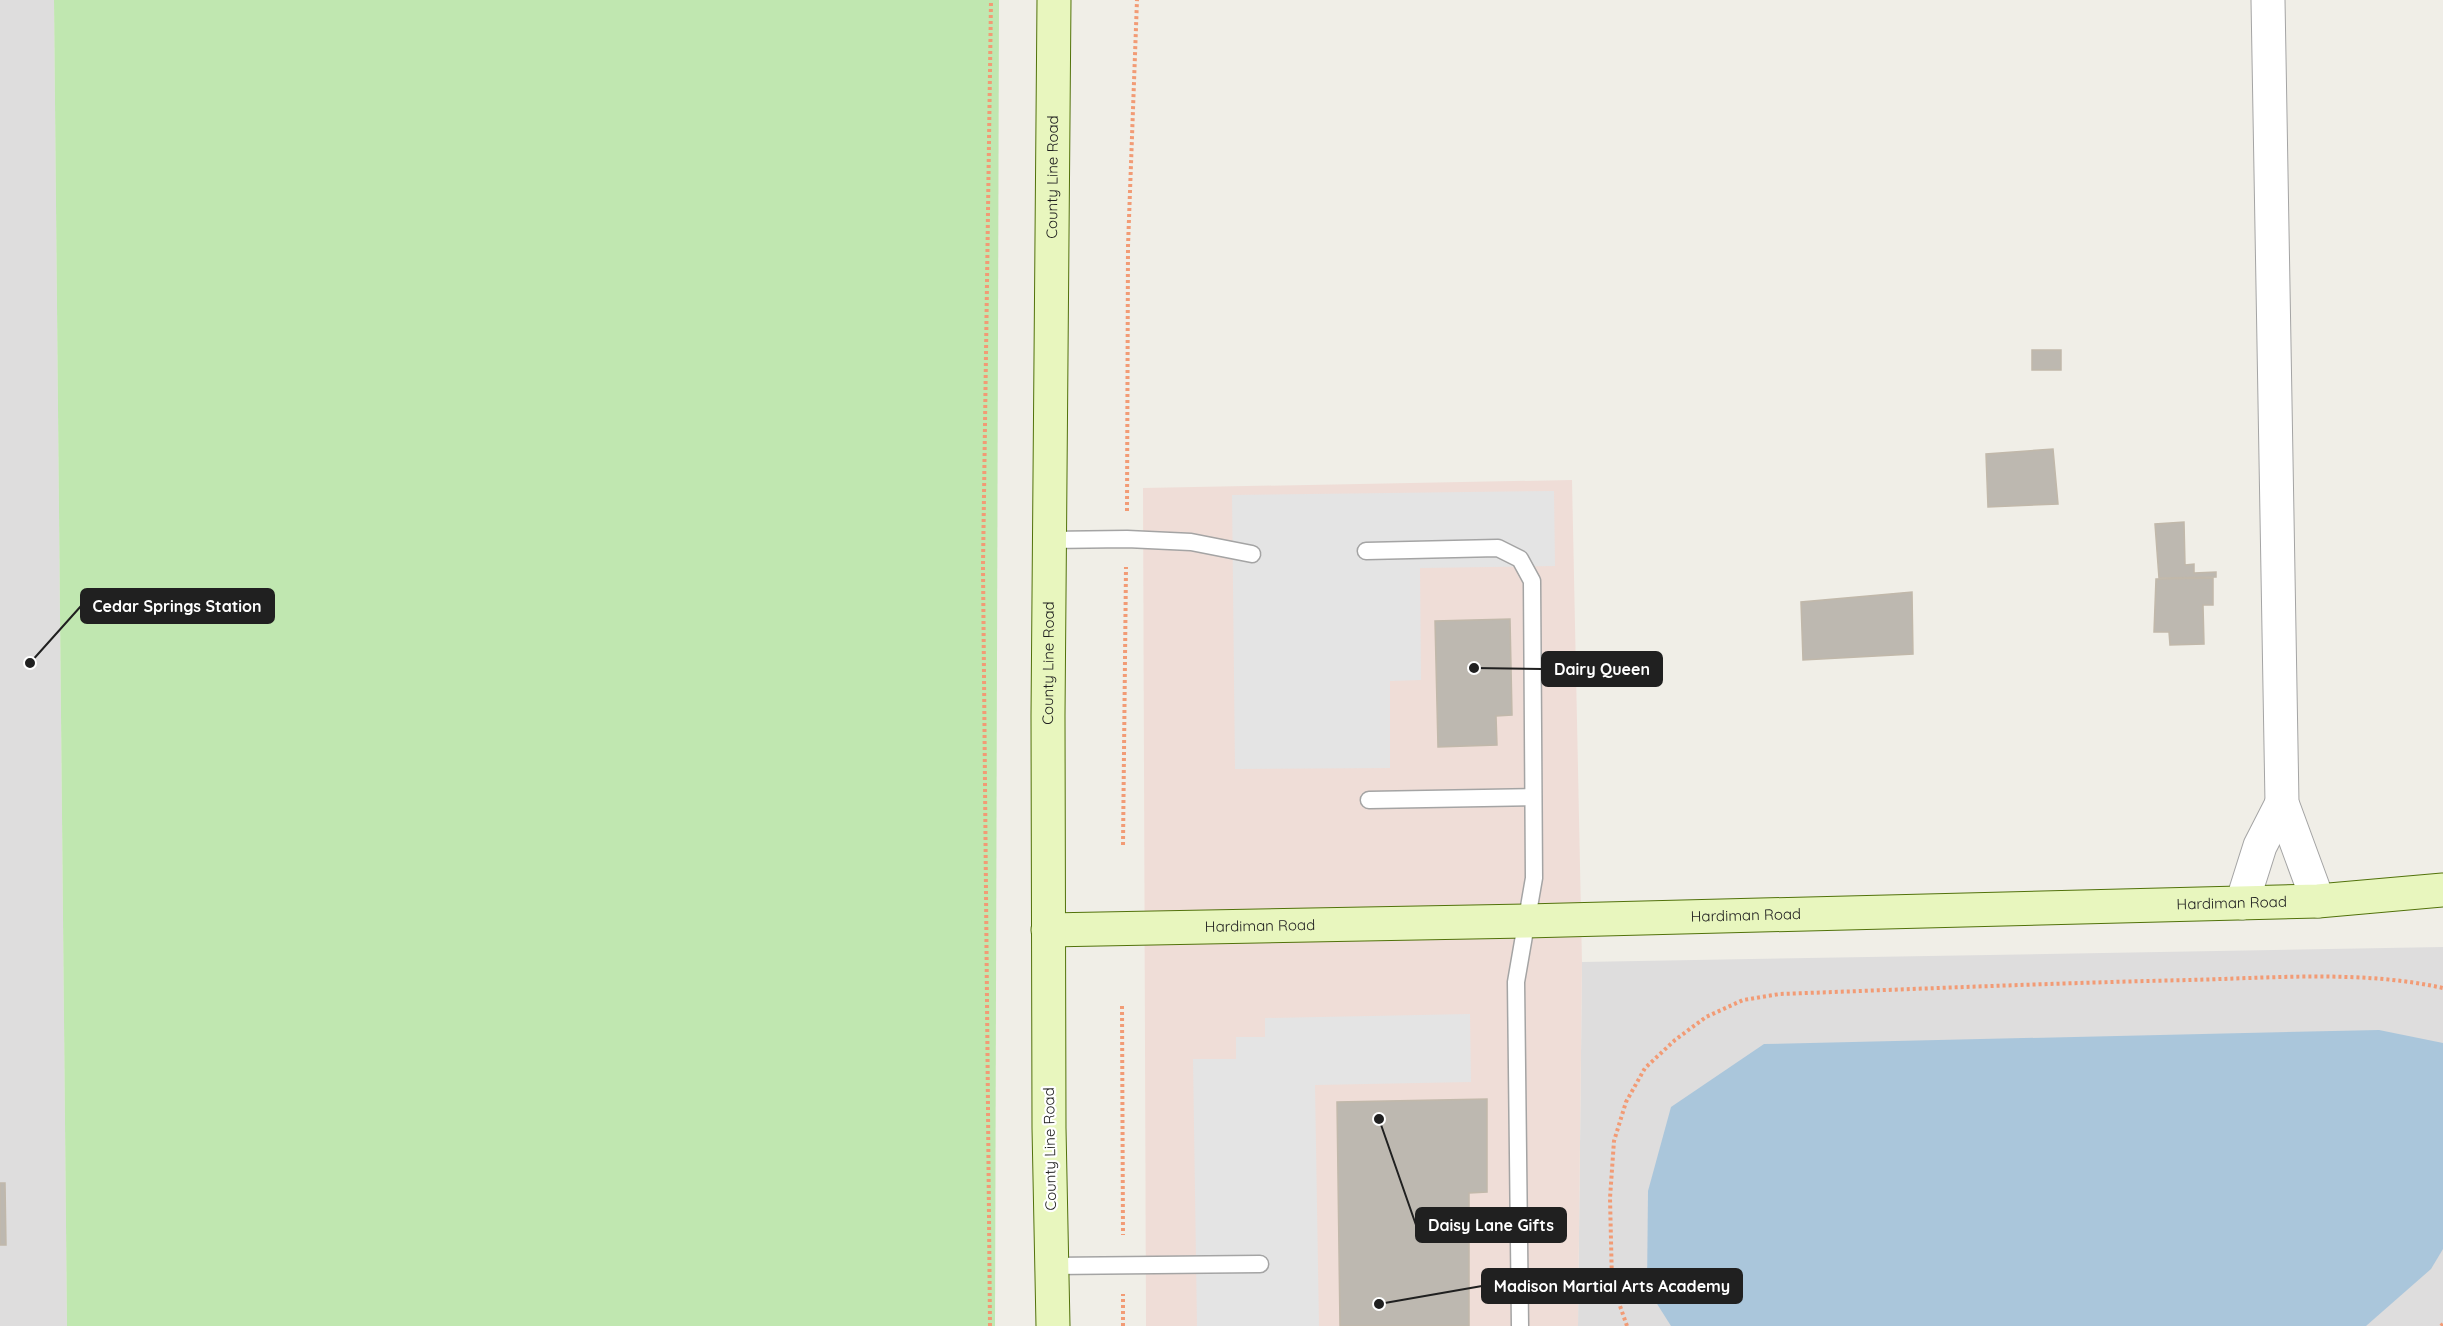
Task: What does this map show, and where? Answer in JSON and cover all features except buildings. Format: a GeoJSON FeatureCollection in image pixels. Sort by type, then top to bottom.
{"type":"FeatureCollection","features":[{"type":"Feature","properties":{"kind":"street","name":"County Line Road"},"geometry":{"type":"LineString","coordinates":[[1053,1326],[1048,930],[1054,0]]}},
{"type":"Feature","properties":{"kind":"street"},"geometry":{"type":"LineString","coordinates":[[2268,0],[2282,803],[2318,901]]}},
{"type":"Feature","properties":{"kind":"street"},"geometry":{"type":"LineString","coordinates":[[2242,903],[2260,846],[2282,803]]}},
{"type":"Feature","properties":{"kind":"street","name":"Hardiman Road"},"geometry":{"type":"LineString","coordinates":[[1048,930],[1526,921],[2318,901],[2443,890]]}},
{"type":"Feature","properties":{"kind":"lane"},"geometry":{"type":"LineString","coordinates":[[1049,540],[1127,539],[1191,542],[1252,554]]}},
{"type":"Feature","properties":{"kind":"lane"},"geometry":{"type":"LineString","coordinates":[[1366,551],[1498,548],[1520,559],[1532,581],[1534,878],[1516,982],[1520,1326]]}},
{"type":"Feature","properties":{"kind":"lane"},"geometry":{"type":"LineString","coordinates":[[1369,800],[1533,797]]}},
{"type":"Feature","properties":{"kind":"lane"},"geometry":{"type":"LineString","coordinates":[[1052,1266],[1260,1264]]}},
{"type":"Feature","properties":{"kind":"path"},"geometry":{"type":"LineString","coordinates":[[990,1326],[983,566],[991,0]]}},
{"type":"Feature","properties":{"kind":"path"},"geometry":{"type":"LineString","coordinates":[[1123,845],[1128,246],[1137,0]]}},
{"type":"Feature","properties":{"kind":"path"},"geometry":{"type":"LineString","coordinates":[[1627,1326],[1612,1283],[1610,1198],[1614,1141],[1626,1102],[1646,1068],[1675,1040],[1706,1017],[1743,1000],[1780,994],[2268,978],[2365,979],[2443,988]]}},
{"type":"Feature","properties":{"kind":"path"},"geometry":{"type":"LineString","coordinates":[[1122,1006],[1123,1326]]}},
{"type":"Feature","properties":{"kind":"shaded area"},"geometry":{"type":"Polygon","coordinates":[[[0,0],[54,0],[67,1326],[0,1326],[0,0]]]}},
{"type":"Feature","properties":{"kind":"shaded area"},"geometry":{"type":"Polygon","coordinates":[[[1572,480],[1582,962],[1578,1326],[1146,1326],[1143,488],[1572,480]]]}},
{"type":"Feature","properties":{"kind":"shaded area"},"geometry":{"type":"Polygon","coordinates":[[[1554,491],[1555,566],[1420,568],[1421,680],[1390,681],[1390,768],[1235,769],[1232,495],[1554,491]]]}},
{"type":"Feature","properties":{"kind":"shaded area"},"geometry":{"type":"Polygon","coordinates":[[[2443,947],[2443,1326],[1578,1326],[1582,962],[2443,947]]]}},
{"type":"Feature","properties":{"kind":"shaded area"},"geometry":{"type":"Polygon","coordinates":[[[1470,1014],[1471,1082],[1315,1085],[1319,1326],[1197,1326],[1193,1059],[1236,1059],[1236,1037],[1265,1037],[1265,1018],[1470,1014]]]}},
{"type":"Feature","properties":{"kind":"green space"},"geometry":{"type":"Polygon","coordinates":[[[54,0],[999,0],[995,1326],[67,1326],[54,0]]]}},
{"type":"Feature","properties":{"kind":"water"},"geometry":{"type":"Polygon","coordinates":[[[2379,1030],[2443,1043],[2443,1249],[2431,1269],[2366,1326],[1671,1326],[1647,1288],[1648,1191],[1671,1107],[1764,1044],[2379,1030]]]}},
{"type":"Feature","properties":{"kind":"place","name":"Cedar Springs Station"},"geometry":{"type":"Point","coordinates":[30,663]}},
{"type":"Feature","properties":{"kind":"place","name":"Dairy Queen"},"geometry":{"type":"Point","coordinates":[1474,668]}},
{"type":"Feature","properties":{"kind":"place","name":"Daisy Lane Gifts"},"geometry":{"type":"Point","coordinates":[1379,1119]}},
{"type":"Feature","properties":{"kind":"place","name":"Madison Martial Arts Academy"},"geometry":{"type":"Point","coordinates":[1379,1304]}}]}
